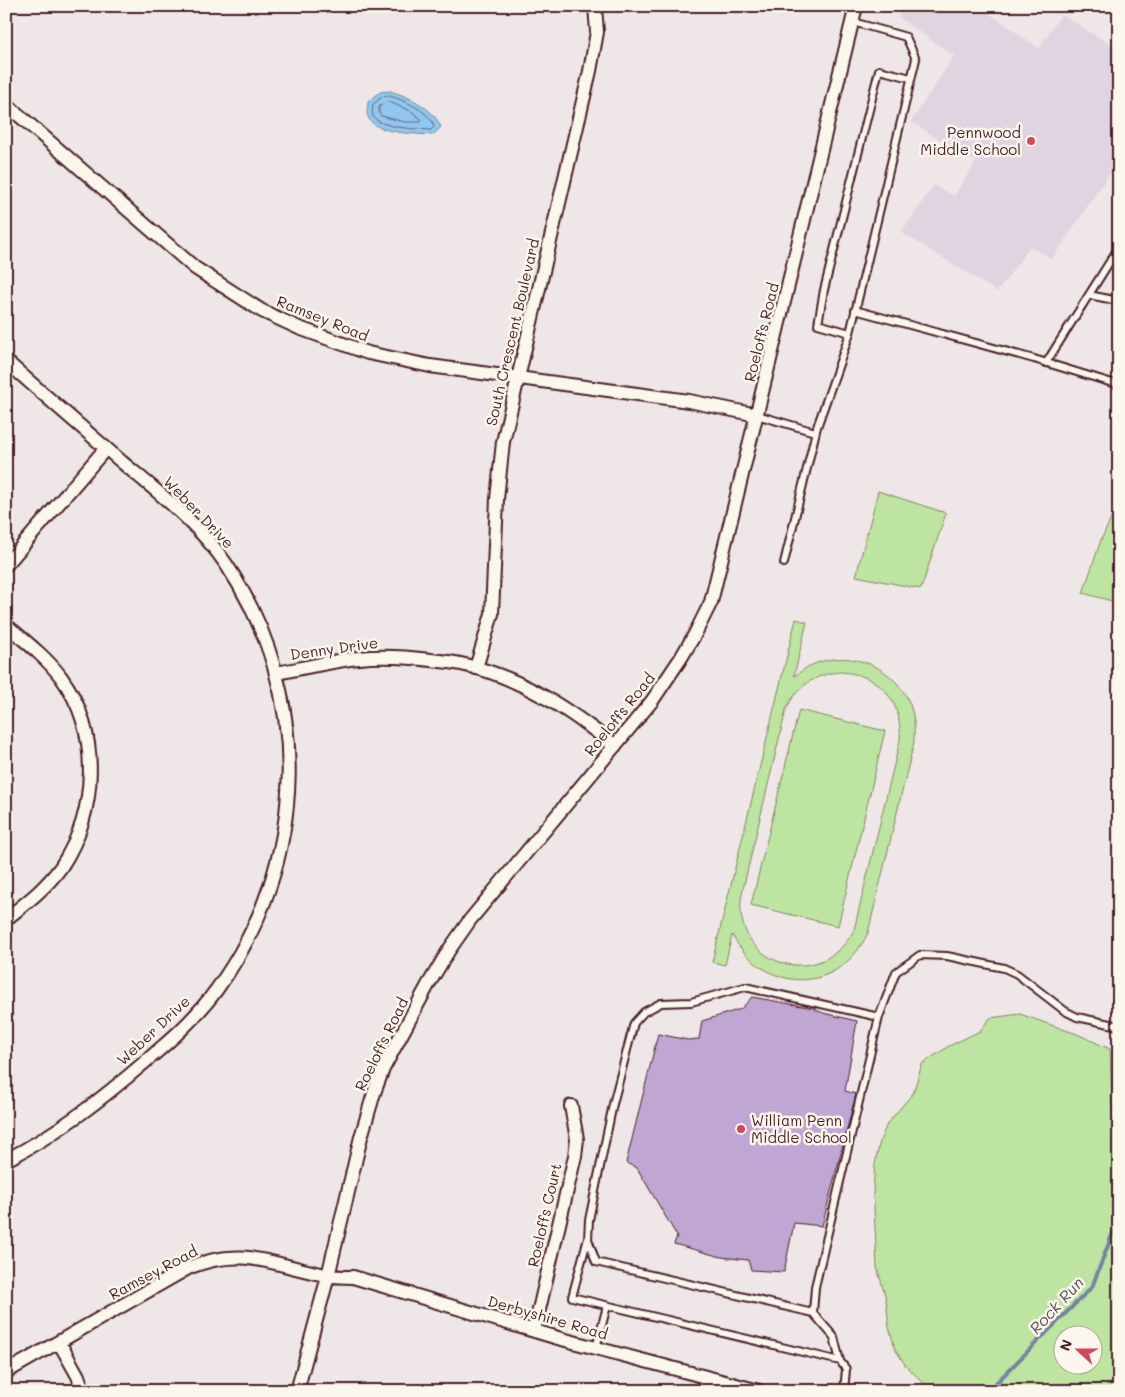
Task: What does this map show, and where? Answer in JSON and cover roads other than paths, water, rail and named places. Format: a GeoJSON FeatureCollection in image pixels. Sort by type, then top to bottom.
{"type":"FeatureCollection","features":[{"type":"Feature","properties":{"kind":"street","name":"South Crescent Boulevard"},"geometry":{"type":"LineString","coordinates":[[476,668],[492,614],[499,471],[503,442],[590,71],[597,32],[595,6]]}},
{"type":"Feature","properties":{"kind":"street","name":"Roeloffs Road"},"geometry":{"type":"LineString","coordinates":[[297,1391],[328,1276],[361,1137],[374,1093],[384,1070],[428,986],[470,920],[615,746],[667,680],[695,634],[710,602],[856,6]]}},
{"type":"Feature","properties":{"kind":"street","name":"Ramsey Road"},"geometry":{"type":"LineString","coordinates":[[9,111],[195,268],[262,311],[299,328],[368,353],[430,366],[689,401],[757,415]]}},
{"type":"Feature","properties":{"kind":"street","name":"Weber Drive"},"geometry":{"type":"LineString","coordinates":[[6,361],[176,509],[203,536],[224,562],[255,615],[277,673],[288,739],[289,778],[281,848],[273,878],[252,932],[216,990],[180,1031],[90,1106],[53,1133],[6,1160]]}},
{"type":"Feature","properties":{"kind":"street"},"geometry":{"type":"LineString","coordinates":[[6,566],[106,448]]}},
{"type":"Feature","properties":{"kind":"street"},"geometry":{"type":"LineString","coordinates":[[6,625],[43,657],[60,676],[73,696],[82,716],[87,736],[90,777],[88,799],[74,844],[60,867],[41,890],[6,919]]}},
{"type":"Feature","properties":{"kind":"street","name":"Denny Drive"},"geometry":{"type":"LineString","coordinates":[[277,673],[333,662],[385,656],[462,664],[511,680],[553,702],[615,746]]}},
{"type":"Feature","properties":{"kind":"street","name":"Roeloffs Court"},"geometry":{"type":"LineString","coordinates":[[534,1331],[575,1156],[577,1139],[571,1106]]}},
{"type":"Feature","properties":{"kind":"street","name":"Ramsey Road"},"geometry":{"type":"LineString","coordinates":[[6,1372],[188,1268],[216,1258],[238,1256],[253,1258],[328,1276]]}},
{"type":"Feature","properties":{"kind":"street","name":"Derbyshire Road"},"geometry":{"type":"LineString","coordinates":[[328,1276],[353,1277],[596,1348],[705,1384],[759,1391]]}},
{"type":"Feature","properties":{"kind":"street"},"geometry":{"type":"LineString","coordinates":[[59,1342],[78,1376],[83,1391]]}},
{"type":"Feature","properties":{"kind":"lane"},"geometry":{"type":"LineString","coordinates":[[784,563],[816,432],[850,333],[916,59],[906,37],[853,22]]}},
{"type":"Feature","properties":{"kind":"lane"},"geometry":{"type":"LineString","coordinates":[[850,333],[818,324],[824,290],[879,70],[912,78]]}},
{"type":"Feature","properties":{"kind":"lane"},"geometry":{"type":"LineString","coordinates":[[1046,363],[1119,247]]}},
{"type":"Feature","properties":{"kind":"lane"},"geometry":{"type":"LineString","coordinates":[[1089,295],[1119,301]]}},
{"type":"Feature","properties":{"kind":"lane"},"geometry":{"type":"LineString","coordinates":[[855,310],[1119,385]]}},
{"type":"Feature","properties":{"kind":"lane"},"geometry":{"type":"LineString","coordinates":[[757,415],[816,432]]}},
{"type":"Feature","properties":{"kind":"lane"},"geometry":{"type":"LineString","coordinates":[[813,1314],[815,1287],[879,1018],[896,972],[920,955],[947,956],[1004,968],[1017,974],[1065,1011],[1077,1017],[1119,1026]]}},
{"type":"Feature","properties":{"kind":"lane"},"geometry":{"type":"LineString","coordinates":[[840,1361],[572,1297],[588,1239],[589,1220],[613,1104],[634,1022],[644,1012],[661,1003],[691,1002],[745,987],[879,1018]]}},
{"type":"Feature","properties":{"kind":"lane"},"geometry":{"type":"LineString","coordinates":[[588,1239],[596,1262],[813,1314],[834,1337],[840,1361],[846,1369],[844,1391]]}},
{"type":"Feature","properties":{"kind":"lane"},"geometry":{"type":"LineString","coordinates":[[596,1348],[607,1306]]}},
{"type":"Feature","properties":{"kind":"water"},"geometry":{"type":"Polygon","coordinates":[[[390,91],[405,96],[426,108],[441,127],[433,135],[397,132],[387,130],[372,123],[367,115],[368,102],[380,92],[390,91]]]}},
{"type":"Feature","properties":{"kind":"waterway","name":"Rock Run"},"geometry":{"type":"LineString","coordinates":[[991,1391],[995,1384],[1092,1287],[1119,1222]]}},
{"type":"Feature","properties":{"kind":"place","name":"Pennwood Middle School"},"geometry":{"type":"Point","coordinates":[1031,141]}},
{"type":"Feature","properties":{"kind":"place","name":"William Penn Middle School"},"geometry":{"type":"Point","coordinates":[741,1129]}}]}
